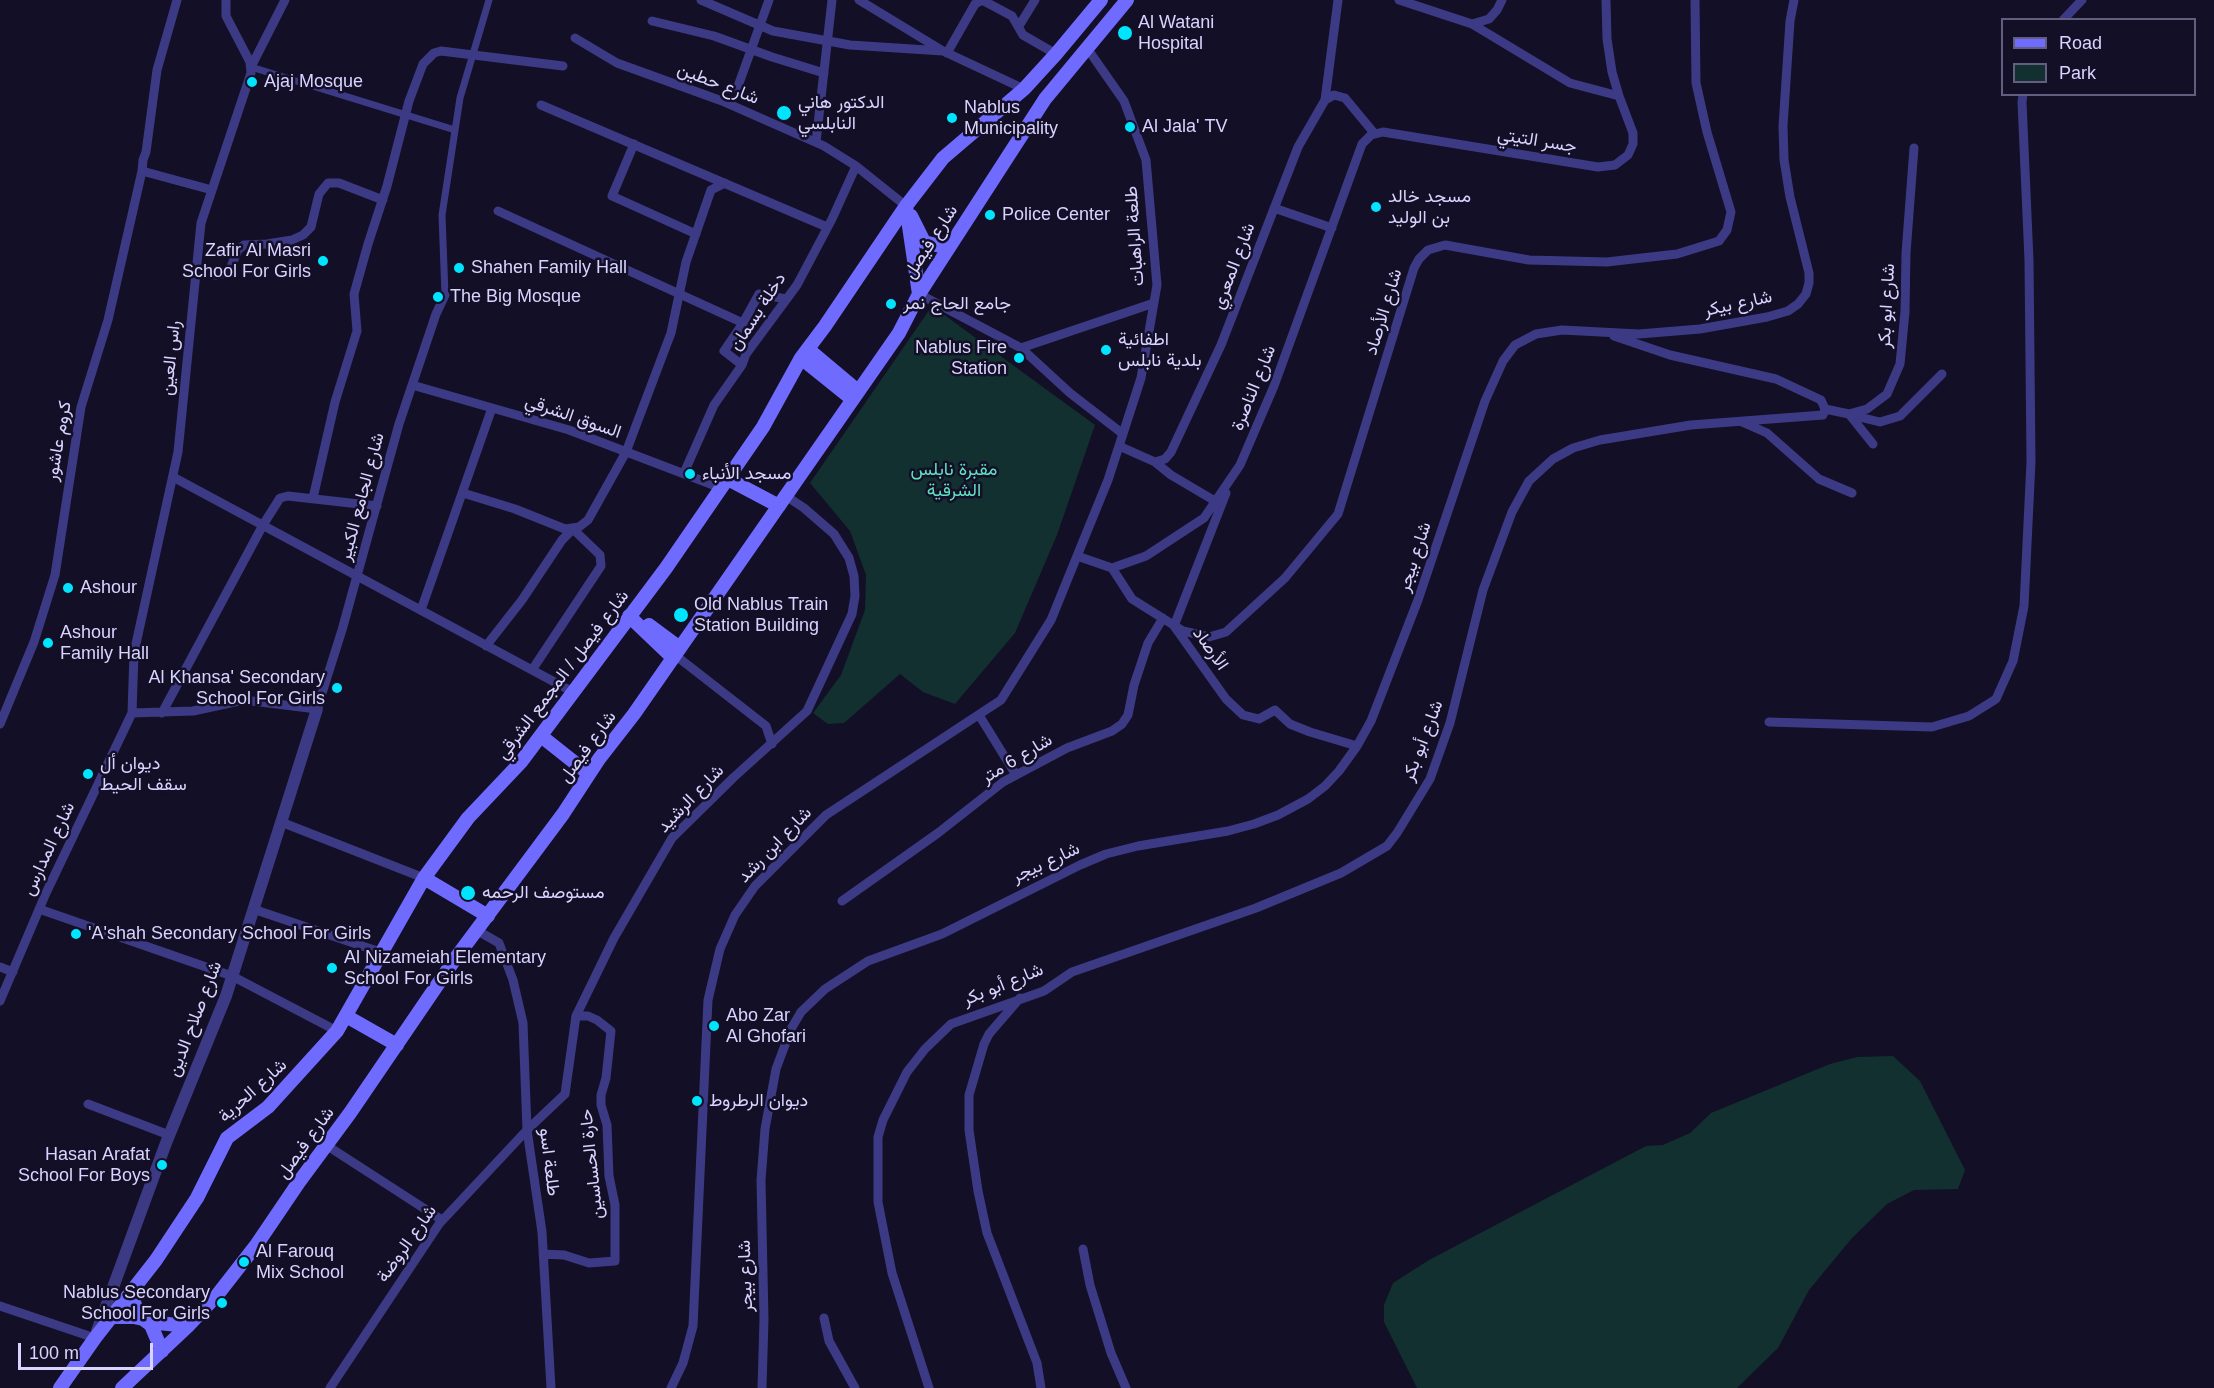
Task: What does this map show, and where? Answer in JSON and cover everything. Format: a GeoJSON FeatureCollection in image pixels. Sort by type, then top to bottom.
{"type":"FeatureCollection","features":[{"type":"Feature","properties":{"kind":"main road","name":"شارع فيصل / المجمع الشرقي"},"geometry":{"type":"LineString","coordinates":[[424,878],[468,818],[521,762],[632,614],[763,427],[804,353],[906,206],[943,158],[1024,89],[1101,0]]}},
{"type":"Feature","properties":{"kind":"main road","name":"شارع فيصل"},"geometry":{"type":"LineString","coordinates":[[122,1388],[188,1326],[218,1294],[257,1244],[397,1046],[455,959],[489,916],[563,814],[599,759],[634,714],[899,333],[919,294],[1045,99],[1127,0]]}},
{"type":"Feature","properties":{"kind":"main road"},"geometry":{"type":"LineString","coordinates":[[906,206],[924,242],[940,246],[955,238]]}},
{"type":"Feature","properties":{"kind":"main road"},"geometry":{"type":"LineString","coordinates":[[906,206],[919,294]]}},
{"type":"Feature","properties":{"kind":"main road"},"geometry":{"type":"LineString","coordinates":[[804,353],[855,395]]}},
{"type":"Feature","properties":{"kind":"main road"},"geometry":{"type":"LineString","coordinates":[[725,484],[782,501]]}},
{"type":"Feature","properties":{"kind":"main road"},"geometry":{"type":"LineString","coordinates":[[632,614],[676,654]]}},
{"type":"Feature","properties":{"kind":"main road"},"geometry":{"type":"LineString","coordinates":[[541,736],[589,774]]}},
{"type":"Feature","properties":{"kind":"main road"},"geometry":{"type":"LineString","coordinates":[[424,878],[489,916]]}},
{"type":"Feature","properties":{"kind":"main road","name":"شارع الحرية"},"geometry":{"type":"LineString","coordinates":[[60,1388],[95,1338],[156,1260],[197,1198],[227,1138],[268,1107],[337,1031],[424,878]]}},
{"type":"Feature","properties":{"kind":"main road"},"geometry":{"type":"LineString","coordinates":[[346,1016],[397,1046]]}},
{"type":"Feature","properties":{"kind":"main road"},"geometry":{"type":"LineString","coordinates":[[131,1291],[137,1312],[151,1325],[162,1350]]}},
{"type":"Feature","properties":{"kind":"main road"},"geometry":{"type":"LineString","coordinates":[[111,1317],[134,1317],[188,1326]]}},
{"type":"Feature","properties":{"kind":"street","name":"كروم عاشور"},"geometry":{"type":"LineString","coordinates":[[0,724],[34,642],[54,575],[81,407],[106,329],[149,140],[157,70],[177,0]]}},
{"type":"Feature","properties":{"kind":"street"},"geometry":{"type":"LineString","coordinates":[[226,0],[226,16],[250,63],[455,130]]}},
{"type":"Feature","properties":{"kind":"street"},"geometry":{"type":"LineString","coordinates":[[226,16],[232,0]]}},
{"type":"Feature","properties":{"kind":"street","name":"راس العين"},"geometry":{"type":"LineString","coordinates":[[132,713],[134,653],[178,452],[201,223],[250,78],[250,63],[285,0]]}},
{"type":"Feature","properties":{"kind":"street"},"geometry":{"type":"LineString","coordinates":[[445,295],[442,215],[460,98],[489,0]]}},
{"type":"Feature","properties":{"kind":"street"},"geometry":{"type":"LineString","coordinates":[[701,0],[773,31],[850,45],[945,52]]}},
{"type":"Feature","properties":{"kind":"street"},"geometry":{"type":"LineString","coordinates":[[737,89],[769,0]]}},
{"type":"Feature","properties":{"kind":"street"},"geometry":{"type":"LineString","coordinates":[[816,142],[832,0]]}},
{"type":"Feature","properties":{"kind":"street"},"geometry":{"type":"LineString","coordinates":[[945,52],[975,4],[982,0],[1012,16],[1023,34],[1056,54]]}},
{"type":"Feature","properties":{"kind":"street"},"geometry":{"type":"LineString","coordinates":[[1019,26],[1035,0]]}},
{"type":"Feature","properties":{"kind":"street"},"geometry":{"type":"LineString","coordinates":[[1325,100],[1338,0]]}},
{"type":"Feature","properties":{"kind":"street"},"geometry":{"type":"LineString","coordinates":[[1399,0],[1472,24],[1570,83],[1619,96]]}},
{"type":"Feature","properties":{"kind":"street"},"geometry":{"type":"LineString","coordinates":[[1472,24],[1489,19],[1502,0]]}},
{"type":"Feature","properties":{"kind":"street","name":"جسر التيتي"},"geometry":{"type":"LineString","coordinates":[[1374,133],[1383,132],[1598,167],[1610,167],[1625,159],[1633,144],[1633,133],[1619,96],[1608,47],[1606,0]]}},
{"type":"Feature","properties":{"kind":"street","name":"شارع الأرصاد"},"geometry":{"type":"LineString","coordinates":[[1113,568],[1132,599],[1183,631],[1201,636],[1215,636],[1226,632],[1285,578],[1338,514],[1414,268],[1428,250],[1439,246],[1450,246],[1529,260],[1607,262],[1677,254],[1719,242],[1730,225],[1731,206],[1707,132],[1696,83],[1695,0]]}},
{"type":"Feature","properties":{"kind":"street","name":"شارع بيكر"},"geometry":{"type":"LineString","coordinates":[[1471,438],[1503,361],[1515,345],[1525,338],[1544,332],[1562,330],[1667,332],[1733,324],[1788,310],[1798,304],[1806,294],[1809,273],[1790,197],[1784,160],[1784,87],[1794,0]]}},
{"type":"Feature","properties":{"kind":"street"},"geometry":{"type":"LineString","coordinates":[[2065,18],[2082,0]]}},
{"type":"Feature","properties":{"kind":"street"},"geometry":{"type":"LineString","coordinates":[[866,2],[945,52],[1024,89]]}},
{"type":"Feature","properties":{"kind":"street"},"geometry":{"type":"LineString","coordinates":[[652,21],[714,36],[824,73]]}},
{"type":"Feature","properties":{"kind":"street","name":"شارع حطين"},"geometry":{"type":"LineString","coordinates":[[575,38],[617,63],[722,101],[816,142],[856,166],[906,206]]}},
{"type":"Feature","properties":{"kind":"street","name":"طلعة الراهبات"},"geometry":{"type":"LineString","coordinates":[[1087,48],[1124,101],[1146,160],[1157,285],[1141,378],[1123,434]]}},
{"type":"Feature","properties":{"kind":"street"},"geometry":{"type":"LineString","coordinates":[[313,498],[335,402],[357,332],[354,294],[423,64],[428,58],[441,51],[563,66]]}},
{"type":"Feature","properties":{"kind":"street"},"geometry":{"type":"LineString","coordinates":[[1325,100],[1334,95],[1345,98],[1374,133]]}},
{"type":"Feature","properties":{"kind":"street"},"geometry":{"type":"LineString","coordinates":[[1769,722],[1932,727],[1969,716],[1996,699],[2013,661],[2024,606],[2031,462],[2029,260],[2024,96]]}},
{"type":"Feature","properties":{"kind":"street","name":"شارع المعري"},"geometry":{"type":"LineString","coordinates":[[1155,462],[1169,456],[1189,414],[1221,345],[1298,147],[1325,100]]}},
{"type":"Feature","properties":{"kind":"street"},"geometry":{"type":"LineString","coordinates":[[541,105],[827,227]]}},
{"type":"Feature","properties":{"kind":"street","name":"شارع الناصرة"},"geometry":{"type":"LineString","coordinates":[[1113,568],[1146,555],[1204,518],[1240,465],[1274,386],[1362,144],[1374,133]]}},
{"type":"Feature","properties":{"kind":"street"},"geometry":{"type":"LineString","coordinates":[[634,144],[612,196],[696,234]]}},
{"type":"Feature","properties":{"kind":"street","name":"شارع ابو بكر"},"geometry":{"type":"LineString","coordinates":[[1849,414],[1867,409],[1887,394],[1900,364],[1905,312],[1906,242],[1914,148]]}},
{"type":"Feature","properties":{"kind":"street","name":"دخلة بسمان"},"geometry":{"type":"LineString","coordinates":[[684,474],[714,405],[742,365],[746,354],[796,285],[856,166]]}},
{"type":"Feature","properties":{"kind":"street"},"geometry":{"type":"LineString","coordinates":[[142,171],[212,190]]}},
{"type":"Feature","properties":{"kind":"street"},"geometry":{"type":"LineString","coordinates":[[196,273],[216,275],[225,273],[234,264],[238,250],[244,245],[274,243],[303,235],[311,227],[319,194],[328,183],[339,183],[383,200]]}},
{"type":"Feature","properties":{"kind":"street"},"geometry":{"type":"LineString","coordinates":[[463,493],[515,509],[565,529],[579,527],[588,520],[626,452],[671,333],[686,262],[711,190],[725,183]]}},
{"type":"Feature","properties":{"kind":"street"},"geometry":{"type":"LineString","coordinates":[[1274,208],[1332,228]]}},
{"type":"Feature","properties":{"kind":"street"},"geometry":{"type":"LineString","coordinates":[[498,211],[743,322]]}},
{"type":"Feature","properties":{"kind":"street"},"geometry":{"type":"LineString","coordinates":[[742,365],[724,351],[759,294],[786,299]]}},
{"type":"Feature","properties":{"kind":"street"},"geometry":{"type":"LineString","coordinates":[[919,294],[1021,348],[1070,393],[1123,434]]}},
{"type":"Feature","properties":{"kind":"street","name":"شارع الجامع الكبير"},"geometry":{"type":"LineString","coordinates":[[317,709],[357,577],[399,424],[436,314],[445,295]]}},
{"type":"Feature","properties":{"kind":"street"},"geometry":{"type":"LineString","coordinates":[[1021,348],[1154,303]]}},
{"type":"Feature","properties":{"kind":"street"},"geometry":{"type":"LineString","coordinates":[[1603,332],[1670,355],[1776,379],[1821,400],[1825,409],[1880,422],[1900,416],[1942,374]]}},
{"type":"Feature","properties":{"kind":"street","name":"السوق الشرقي"},"geometry":{"type":"LineString","coordinates":[[412,385],[569,430],[684,474],[725,484]]}},
{"type":"Feature","properties":{"kind":"street"},"geometry":{"type":"LineString","coordinates":[[421,610],[492,408]]}},
{"type":"Feature","properties":{"kind":"street","name":"شارع أبو بكر"},"geometry":{"type":"LineString","coordinates":[[929,1388],[892,1273],[878,1202],[878,1137],[883,1120],[918,1056],[951,1024],[1044,991],[1072,972],[1256,908],[1341,873],[1387,846],[1430,779],[1450,723],[1483,590],[1512,512],[1529,482],[1553,459],[1583,444],[1691,425],[1822,415],[1825,409]]}},
{"type":"Feature","properties":{"kind":"street"},"geometry":{"type":"LineString","coordinates":[[1849,414],[1873,444]]}},
{"type":"Feature","properties":{"kind":"street"},"geometry":{"type":"LineString","coordinates":[[1740,421],[1767,432],[1819,479],[1852,493]]}},
{"type":"Feature","properties":{"kind":"street","name":"شارع ابن رشد"},"geometry":{"type":"LineString","coordinates":[[671,1388],[683,1363],[693,1326],[708,1000],[720,949],[735,915],[755,886],[826,815],[1001,700],[1051,620],[1108,480],[1123,434]]}},
{"type":"Feature","properties":{"kind":"street","name":"شارع بيجر"},"geometry":{"type":"LineString","coordinates":[[762,1388],[764,1319],[761,1180],[765,1129],[771,1091],[782,1050],[791,1029],[809,1003],[848,972],[868,961],[942,934],[1080,864],[1106,854],[1138,846],[1228,831],[1254,824],[1278,815],[1325,786],[1357,746],[1371,721],[1405,638],[1471,438]]}},
{"type":"Feature","properties":{"kind":"street"},"geometry":{"type":"LineString","coordinates":[[1119,446],[1155,462],[1171,475],[1215,501]]}},
{"type":"Feature","properties":{"kind":"street"},"geometry":{"type":"LineString","coordinates":[[173,477],[573,692]]}},
{"type":"Feature","properties":{"kind":"street","name":"الأرصاد"},"geometry":{"type":"LineString","coordinates":[[1232,477],[1174,626],[1226,699],[1243,715],[1260,719],[1275,710],[1290,724],[1357,746]]}},
{"type":"Feature","properties":{"kind":"street"},"geometry":{"type":"LineString","coordinates":[[162,712],[263,525],[280,498],[288,496],[313,498],[377,506]]}},
{"type":"Feature","properties":{"kind":"street","name":"شارع الرشيد"},"geometry":{"type":"LineString","coordinates":[[527,1130],[565,1094],[576,1016],[614,938],[672,838],[733,778],[807,711],[852,615],[855,596],[852,567],[845,549],[834,534],[804,508],[782,501]]}},
{"type":"Feature","properties":{"kind":"street"},"geometry":{"type":"LineString","coordinates":[[486,646],[522,600],[562,540],[573,529]]}},
{"type":"Feature","properties":{"kind":"street"},"geometry":{"type":"LineString","coordinates":[[532,670],[601,566],[602,559],[599,553],[573,529]]}},
{"type":"Feature","properties":{"kind":"street"},"geometry":{"type":"LineString","coordinates":[[1077,556],[1113,568]]}},
{"type":"Feature","properties":{"kind":"street","name":"شارع 6 متر"},"geometry":{"type":"LineString","coordinates":[[842,901],[939,833],[1003,782],[1067,748],[1112,731],[1122,724],[1128,715],[1134,685],[1148,643],[1163,618]]}},
{"type":"Feature","properties":{"kind":"street"},"geometry":{"type":"LineString","coordinates":[[676,654],[766,726],[772,744]]}},
{"type":"Feature","properties":{"kind":"street"},"geometry":{"type":"LineString","coordinates":[[132,713],[193,711],[244,700],[317,709]]}},
{"type":"Feature","properties":{"kind":"street","name":"شارع صلاح الدين"},"geometry":{"type":"LineString","coordinates":[[95,1338],[169,1135],[232,976],[317,709]]}},
{"type":"Feature","properties":{"kind":"street","name":"شارع المدارس"},"geometry":{"type":"LineString","coordinates":[[0,1001],[39,909],[132,713]]}},
{"type":"Feature","properties":{"kind":"street"},"geometry":{"type":"LineString","coordinates":[[979,715],[1016,775]]}},
{"type":"Feature","properties":{"kind":"street"},"geometry":{"type":"LineString","coordinates":[[281,822],[424,878]]}},
{"type":"Feature","properties":{"kind":"street"},"geometry":{"type":"LineString","coordinates":[[39,909],[232,976],[337,1031]]}},
{"type":"Feature","properties":{"kind":"street"},"geometry":{"type":"LineString","coordinates":[[254,909],[380,952]]}},
{"type":"Feature","properties":{"kind":"street","name":"طلعة اسو"},"geometry":{"type":"LineString","coordinates":[[478,931],[499,943],[513,980],[523,1023],[527,1130],[542,1232],[551,1388]]}},
{"type":"Feature","properties":{"kind":"street"},"geometry":{"type":"LineString","coordinates":[[0,967],[12,972]]}},
{"type":"Feature","properties":{"kind":"street"},"geometry":{"type":"LineString","coordinates":[[1020,998],[989,1034],[984,1044],[969,1095],[969,1130],[987,1233],[1037,1363],[1041,1388]]}},
{"type":"Feature","properties":{"kind":"street","name":"حارة الحساسين"},"geometry":{"type":"LineString","coordinates":[[543,1254],[564,1255],[589,1263],[615,1261],[615,1205],[609,1176],[607,1125],[601,1105],[611,1031],[588,1016],[576,1016]]}},
{"type":"Feature","properties":{"kind":"street"},"geometry":{"type":"LineString","coordinates":[[88,1104],[169,1135]]}},
{"type":"Feature","properties":{"kind":"street","name":"شارع الروضة"},"geometry":{"type":"LineString","coordinates":[[330,1388],[442,1220],[527,1130]]}},
{"type":"Feature","properties":{"kind":"street"},"geometry":{"type":"LineString","coordinates":[[326,1144],[442,1220]]}},
{"type":"Feature","properties":{"kind":"street"},"geometry":{"type":"LineString","coordinates":[[1083,1249],[1090,1285],[1108,1342],[1126,1388]]}},
{"type":"Feature","properties":{"kind":"street"},"geometry":{"type":"LineString","coordinates":[[0,1306],[95,1338]]}},
{"type":"Feature","properties":{"kind":"street"},"geometry":{"type":"LineString","coordinates":[[825,1318],[829,1341],[855,1388]]}},
{"type":"Feature","properties":{"kind":"green space","name":"مقبرة نابلس الشرقية"},"geometry":{"type":"Polygon","coordinates":[[[932,306],[1095,425],[1057,535],[1015,633],[955,704],[923,692],[900,674],[844,723],[828,724],[813,713],[841,675],[865,610],[866,575],[850,531],[810,483],[932,306]]]}},
{"type":"Feature","properties":{"kind":"green space"},"geometry":{"type":"Polygon","coordinates":[[[1893,1056],[1920,1081],[1965,1170],[1958,1189],[1914,1190],[1887,1204],[1852,1238],[1809,1290],[1778,1348],[1737,1388],[1417,1388],[1384,1322],[1384,1305],[1393,1283],[1429,1260],[1646,1146],[1663,1145],[1690,1133],[1711,1113],[1830,1064],[1857,1057],[1893,1056]]]}},
{"type":"Feature","properties":{"kind":"place","name":"Al Watani Hospital"},"geometry":{"type":"Point","coordinates":[1125,33]}},
{"type":"Feature","properties":{"kind":"place","name":"Ajaj Mosque"},"geometry":{"type":"Point","coordinates":[252,82]}},
{"type":"Feature","properties":{"kind":"place","name":"الدكتور هاني النابلسي"},"geometry":{"type":"Point","coordinates":[784,113]}},
{"type":"Feature","properties":{"kind":"place","name":"Nablus Municipality"},"geometry":{"type":"Point","coordinates":[952,118]}},
{"type":"Feature","properties":{"kind":"place","name":"Al Jala' TV"},"geometry":{"type":"Point","coordinates":[1130,127]}},
{"type":"Feature","properties":{"kind":"place","name":"مسجد خالد بن الوليد"},"geometry":{"type":"Point","coordinates":[1376,207]}},
{"type":"Feature","properties":{"kind":"place","name":"Police Center"},"geometry":{"type":"Point","coordinates":[990,215]}},
{"type":"Feature","properties":{"kind":"place","name":"Zafir Al Masri School For Girls"},"geometry":{"type":"Point","coordinates":[323,261]}},
{"type":"Feature","properties":{"kind":"place","name":"Shahen Family Hall"},"geometry":{"type":"Point","coordinates":[459,268]}},
{"type":"Feature","properties":{"kind":"place","name":"The Big Mosque"},"geometry":{"type":"Point","coordinates":[438,297]}},
{"type":"Feature","properties":{"kind":"place","name":"جامع الحاج نمر"},"geometry":{"type":"Point","coordinates":[891,304]}},
{"type":"Feature","properties":{"kind":"place","name":"اطفائية بلدية نابلس"},"geometry":{"type":"Point","coordinates":[1106,350]}},
{"type":"Feature","properties":{"kind":"place","name":"Nablus Fire Station"},"geometry":{"type":"Point","coordinates":[1019,358]}},
{"type":"Feature","properties":{"kind":"place","name":"مسجد الأنباء"},"geometry":{"type":"Point","coordinates":[690,474]}},
{"type":"Feature","properties":{"kind":"place","name":"Ashour"},"geometry":{"type":"Point","coordinates":[68,588]}},
{"type":"Feature","properties":{"kind":"place","name":"Old Nablus Train Station Building"},"geometry":{"type":"Point","coordinates":[681,615]}},
{"type":"Feature","properties":{"kind":"place","name":"Ashour Family Hall"},"geometry":{"type":"Point","coordinates":[48,643]}},
{"type":"Feature","properties":{"kind":"place","name":"Al Khansa' Secondary School For Girls"},"geometry":{"type":"Point","coordinates":[337,688]}},
{"type":"Feature","properties":{"kind":"place","name":"ديوان أل سقف الحيط"},"geometry":{"type":"Point","coordinates":[88,774]}},
{"type":"Feature","properties":{"kind":"place","name":"مستوصف الرحمه"},"geometry":{"type":"Point","coordinates":[468,893]}},
{"type":"Feature","properties":{"kind":"place","name":"'A'shah Secondary School For Girls"},"geometry":{"type":"Point","coordinates":[76,934]}},
{"type":"Feature","properties":{"kind":"place","name":"Al Nizameiah Elementary School For Girls"},"geometry":{"type":"Point","coordinates":[332,968]}},
{"type":"Feature","properties":{"kind":"place","name":"Abo Zar Al Ghofari"},"geometry":{"type":"Point","coordinates":[714,1026]}},
{"type":"Feature","properties":{"kind":"place","name":"ديوان الرطروط"},"geometry":{"type":"Point","coordinates":[697,1101]}},
{"type":"Feature","properties":{"kind":"place","name":"Hasan Arafat School For Boys"},"geometry":{"type":"Point","coordinates":[162,1165]}},
{"type":"Feature","properties":{"kind":"place","name":"Al Farouq Mix School"},"geometry":{"type":"Point","coordinates":[244,1262]}},
{"type":"Feature","properties":{"kind":"place","name":"Nablus Secondary School For Girls"},"geometry":{"type":"Point","coordinates":[222,1303]}}]}
